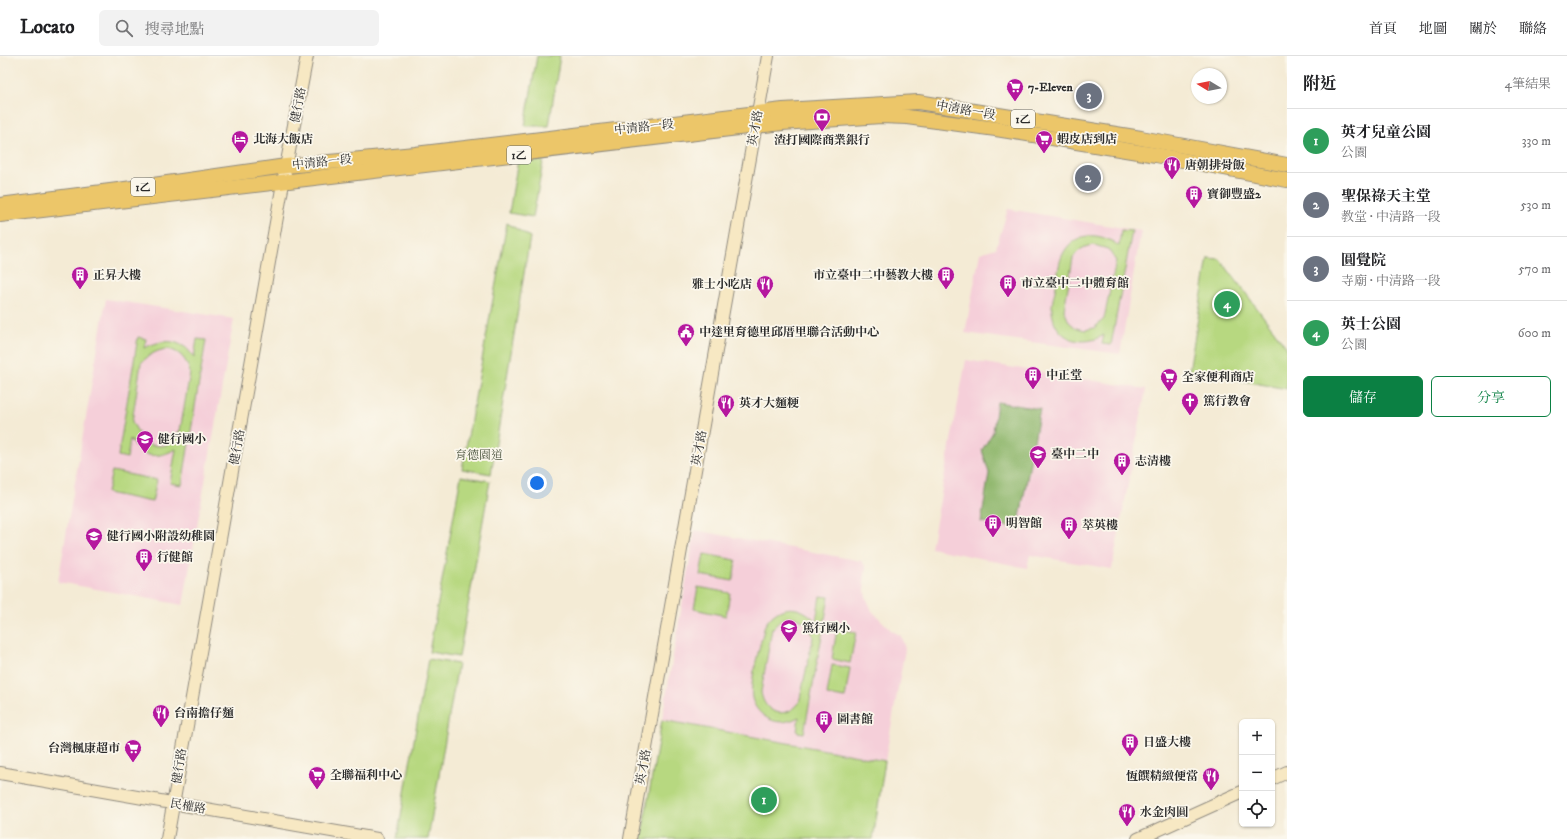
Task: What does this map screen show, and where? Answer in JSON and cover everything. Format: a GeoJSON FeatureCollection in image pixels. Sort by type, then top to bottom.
{"type":"FeatureCollection","features":[{"type":"Feature","properties":{"kind":"main road","name":"中清路一段"},"geometry":{"type":"LineString","coordinates":[[0,215],[283,183],[757,120],[783,110],[918,102],[1142,138],[1287,165]]}},
{"type":"Feature","properties":{"kind":"main road","name":"中清路一段"},"geometry":{"type":"LineString","coordinates":[[0,205],[286,166],[757,120],[782,123],[881,116],[907,117],[996,129],[1156,155],[1287,180]]}},
{"type":"Feature","properties":{"kind":"street","name":"健行路"},"geometry":{"type":"LineString","coordinates":[[167,839],[286,166],[307,56]]}},
{"type":"Feature","properties":{"kind":"street","name":"英才路"},"geometry":{"type":"LineString","coordinates":[[630,839],[768,56]]}},
{"type":"Feature","properties":{"kind":"street"},"geometry":{"type":"LineString","coordinates":[[1275,778],[1287,772]]}},
{"type":"Feature","properties":{"kind":"street","name":"民權路"},"geometry":{"type":"LineString","coordinates":[[0,773],[377,839]]}},
{"type":"Feature","properties":{"kind":"street"},"geometry":{"type":"LineString","coordinates":[[1138,839],[1239,793]]}},
{"type":"Feature","properties":{"kind":"shaded area"},"geometry":{"type":"Polygon","coordinates":[[[1008,209],[1141,231],[1120,354],[965,333],[980,253],[996,248],[1008,209]]]}},
{"type":"Feature","properties":{"kind":"shaded area","name":"健行國小"},"geometry":{"type":"Polygon","coordinates":[[[106,299],[234,319],[183,605],[58,582],[106,299]]]}},
{"type":"Feature","properties":{"kind":"shaded area","name":"臺中二中"},"geometry":{"type":"Polygon","coordinates":[[[966,360],[1146,389],[1112,569],[1030,555],[1027,568],[931,548],[966,360]]]}},
{"type":"Feature","properties":{"kind":"shaded area","name":"篤行國小"},"geometry":{"type":"Polygon","coordinates":[[[695,530],[861,561],[866,567],[864,583],[866,597],[872,611],[891,630],[901,636],[905,649],[885,761],[662,720],[695,530]]]}},
{"type":"Feature","properties":{"kind":"green space"},"geometry":{"type":"Polygon","coordinates":[[[537,56],[560,56],[549,126],[525,126],[537,56]]]}},
{"type":"Feature","properties":{"kind":"green space"},"geometry":{"type":"Polygon","coordinates":[[[544,157],[533,217],[509,213],[518,160],[544,157]]]}},
{"type":"Feature","properties":{"kind":"green space","name":"育德園道"},"geometry":{"type":"Polygon","coordinates":[[[507,223],[530,237],[491,474],[462,469],[507,223]]]}},
{"type":"Feature","properties":{"kind":"green space"},"geometry":{"type":"Polygon","coordinates":[[[1121,230],[1132,231],[1111,345],[1102,344],[1104,335],[1089,341],[1073,340],[1060,332],[1053,317],[1053,302],[1062,256],[1073,242],[1088,236],[1104,238],[1119,246],[1121,230]],[[1094,245],[1087,246],[1079,251],[1073,258],[1064,310],[1069,322],[1076,328],[1085,330],[1094,328],[1104,319],[1116,261],[1108,249],[1094,245]]]}},
{"type":"Feature","properties":{"kind":"green space"},"geometry":{"type":"Polygon","coordinates":[[[1208,258],[1220,259],[1287,348],[1287,389],[1189,371],[1208,258]]]}},
{"type":"Feature","properties":{"kind":"green space"},"geometry":{"type":"Polygon","coordinates":[[[138,337],[146,339],[144,348],[154,344],[173,342],[186,348],[194,358],[197,339],[206,340],[182,485],[170,483],[176,449],[163,454],[149,455],[139,450],[130,439],[127,458],[118,456],[138,337]],[[168,349],[156,352],[141,363],[132,422],[142,439],[151,445],[161,446],[170,444],[180,431],[190,373],[183,357],[173,350],[168,349]]]}},
{"type":"Feature","properties":{"kind":"green space"},"geometry":{"type":"Polygon","coordinates":[[[997,402],[1040,409],[1018,528],[981,522],[989,473],[982,450],[993,432],[997,402]]]}},
{"type":"Feature","properties":{"kind":"green space"},"geometry":{"type":"Polygon","coordinates":[[[112,471],[157,480],[152,502],[107,493],[112,471]]]}},
{"type":"Feature","properties":{"kind":"green space","name":"育德園道"},"geometry":{"type":"Polygon","coordinates":[[[461,476],[490,481],[459,657],[429,652],[461,476]]]}},
{"type":"Feature","properties":{"kind":"green space"},"geometry":{"type":"Polygon","coordinates":[[[704,554],[736,560],[733,581],[700,575],[704,554]]]}},
{"type":"Feature","properties":{"kind":"green space"},"geometry":{"type":"Polygon","coordinates":[[[698,587],[730,593],[726,616],[694,609],[698,587]]]}},
{"type":"Feature","properties":{"kind":"green space"},"geometry":{"type":"Polygon","coordinates":[[[820,596],[829,597],[804,733],[797,732],[799,717],[788,721],[776,722],[761,713],[754,705],[752,698],[752,683],[765,625],[770,618],[776,613],[789,608],[803,611],[816,621],[820,596]],[[792,617],[782,619],[772,629],[761,692],[766,705],[771,710],[782,713],[788,712],[799,703],[813,638],[811,630],[803,621],[792,617]]]}},
{"type":"Feature","properties":{"kind":"green space"},"geometry":{"type":"Polygon","coordinates":[[[837,629],[856,632],[850,663],[832,659],[837,629]]]}},
{"type":"Feature","properties":{"kind":"green space"},"geometry":{"type":"Polygon","coordinates":[[[428,659],[458,664],[428,839],[397,839],[428,659]]]}},
{"type":"Feature","properties":{"kind":"green space"},"geometry":{"type":"Polygon","coordinates":[[[832,665],[850,668],[845,698],[827,695],[832,665]]]}},
{"type":"Feature","properties":{"kind":"green space"},"geometry":{"type":"Polygon","coordinates":[[[662,720],[885,761],[873,839],[641,839],[662,720]]]}},
{"type":"Feature","properties":{"kind":"place","name":"圓覺院"},"geometry":{"type":"Point","coordinates":[1089,96]}},
{"type":"Feature","properties":{"kind":"place","name":"7-Eleven"},"geometry":{"type":"Point","coordinates":[1015,102]}},
{"type":"Feature","properties":{"kind":"place","name":"渣打國際商業銀行"},"geometry":{"type":"Point","coordinates":[822,132]}},
{"type":"Feature","properties":{"kind":"place","name":"北海大飯店"},"geometry":{"type":"Point","coordinates":[240,154]}},
{"type":"Feature","properties":{"kind":"place","name":"蝦皮店到店"},"geometry":{"type":"Point","coordinates":[1044,154]}},
{"type":"Feature","properties":{"kind":"place","name":"聖保祿天主堂"},"geometry":{"type":"Point","coordinates":[1088,178]}},
{"type":"Feature","properties":{"kind":"place","name":"唐朝排骨飯"},"geometry":{"type":"Point","coordinates":[1172,180]}},
{"type":"Feature","properties":{"kind":"place","name":"寶御豐盛2"},"geometry":{"type":"Point","coordinates":[1194,209]}},
{"type":"Feature","properties":{"kind":"place","name":"正昇大樓"},"geometry":{"type":"Point","coordinates":[80,290]}},
{"type":"Feature","properties":{"kind":"place","name":"市立臺中二中藝教大樓"},"geometry":{"type":"Point","coordinates":[946,290]}},
{"type":"Feature","properties":{"kind":"place","name":"市立臺中二中體育館"},"geometry":{"type":"Point","coordinates":[1008,298]}},
{"type":"Feature","properties":{"kind":"place","name":"雅士小吃店"},"geometry":{"type":"Point","coordinates":[765,299]}},
{"type":"Feature","properties":{"kind":"place","name":"英士公園"},"geometry":{"type":"Point","coordinates":[1227,304]}},
{"type":"Feature","properties":{"kind":"place","name":"中達里育德里邱厝里聯合活動中心"},"geometry":{"type":"Point","coordinates":[686,347]}},
{"type":"Feature","properties":{"kind":"place","name":"中正堂"},"geometry":{"type":"Point","coordinates":[1033,390]}},
{"type":"Feature","properties":{"kind":"place","name":"全家便利商店"},"geometry":{"type":"Point","coordinates":[1169,392]}},
{"type":"Feature","properties":{"kind":"place","name":"篤行教會"},"geometry":{"type":"Point","coordinates":[1190,416]}},
{"type":"Feature","properties":{"kind":"place","name":"英才大麵粳"},"geometry":{"type":"Point","coordinates":[726,418]}},
{"type":"Feature","properties":{"kind":"place","name":"健行國小"},"geometry":{"type":"Point","coordinates":[145,454]}},
{"type":"Feature","properties":{"kind":"place","name":"臺中二中"},"geometry":{"type":"Point","coordinates":[1038,469]}},
{"type":"Feature","properties":{"kind":"place","name":"志清樓"},"geometry":{"type":"Point","coordinates":[1122,476]}},
{"type":"Feature","properties":{"kind":"place","name":"明智館"},"geometry":{"type":"Point","coordinates":[993,538]}},
{"type":"Feature","properties":{"kind":"place","name":"萃英樓"},"geometry":{"type":"Point","coordinates":[1069,540]}},
{"type":"Feature","properties":{"kind":"place","name":"健行國小附設幼稚園"},"geometry":{"type":"Point","coordinates":[94,551]}},
{"type":"Feature","properties":{"kind":"place","name":"行健館"},"geometry":{"type":"Point","coordinates":[144,572]}},
{"type":"Feature","properties":{"kind":"place","name":"篤行國小"},"geometry":{"type":"Point","coordinates":[789,643]}},
{"type":"Feature","properties":{"kind":"place","name":"台南擔仔麵"},"geometry":{"type":"Point","coordinates":[161,728]}},
{"type":"Feature","properties":{"kind":"place","name":"圖書館"},"geometry":{"type":"Point","coordinates":[824,734]}},
{"type":"Feature","properties":{"kind":"place","name":"日盛大樓"},"geometry":{"type":"Point","coordinates":[1130,757]}},
{"type":"Feature","properties":{"kind":"place","name":"台灣楓康超市"},"geometry":{"type":"Point","coordinates":[133,763]}},
{"type":"Feature","properties":{"kind":"place","name":"全聯福利中心"},"geometry":{"type":"Point","coordinates":[317,790]}},
{"type":"Feature","properties":{"kind":"place","name":"恆饌精緻便當"},"geometry":{"type":"Point","coordinates":[1211,791]}},
{"type":"Feature","properties":{"kind":"place","name":"英才兒童公園"},"geometry":{"type":"Point","coordinates":[764,800]}},
{"type":"Feature","properties":{"kind":"place","name":"水金肉圓"},"geometry":{"type":"Point","coordinates":[1127,827]}}]}
